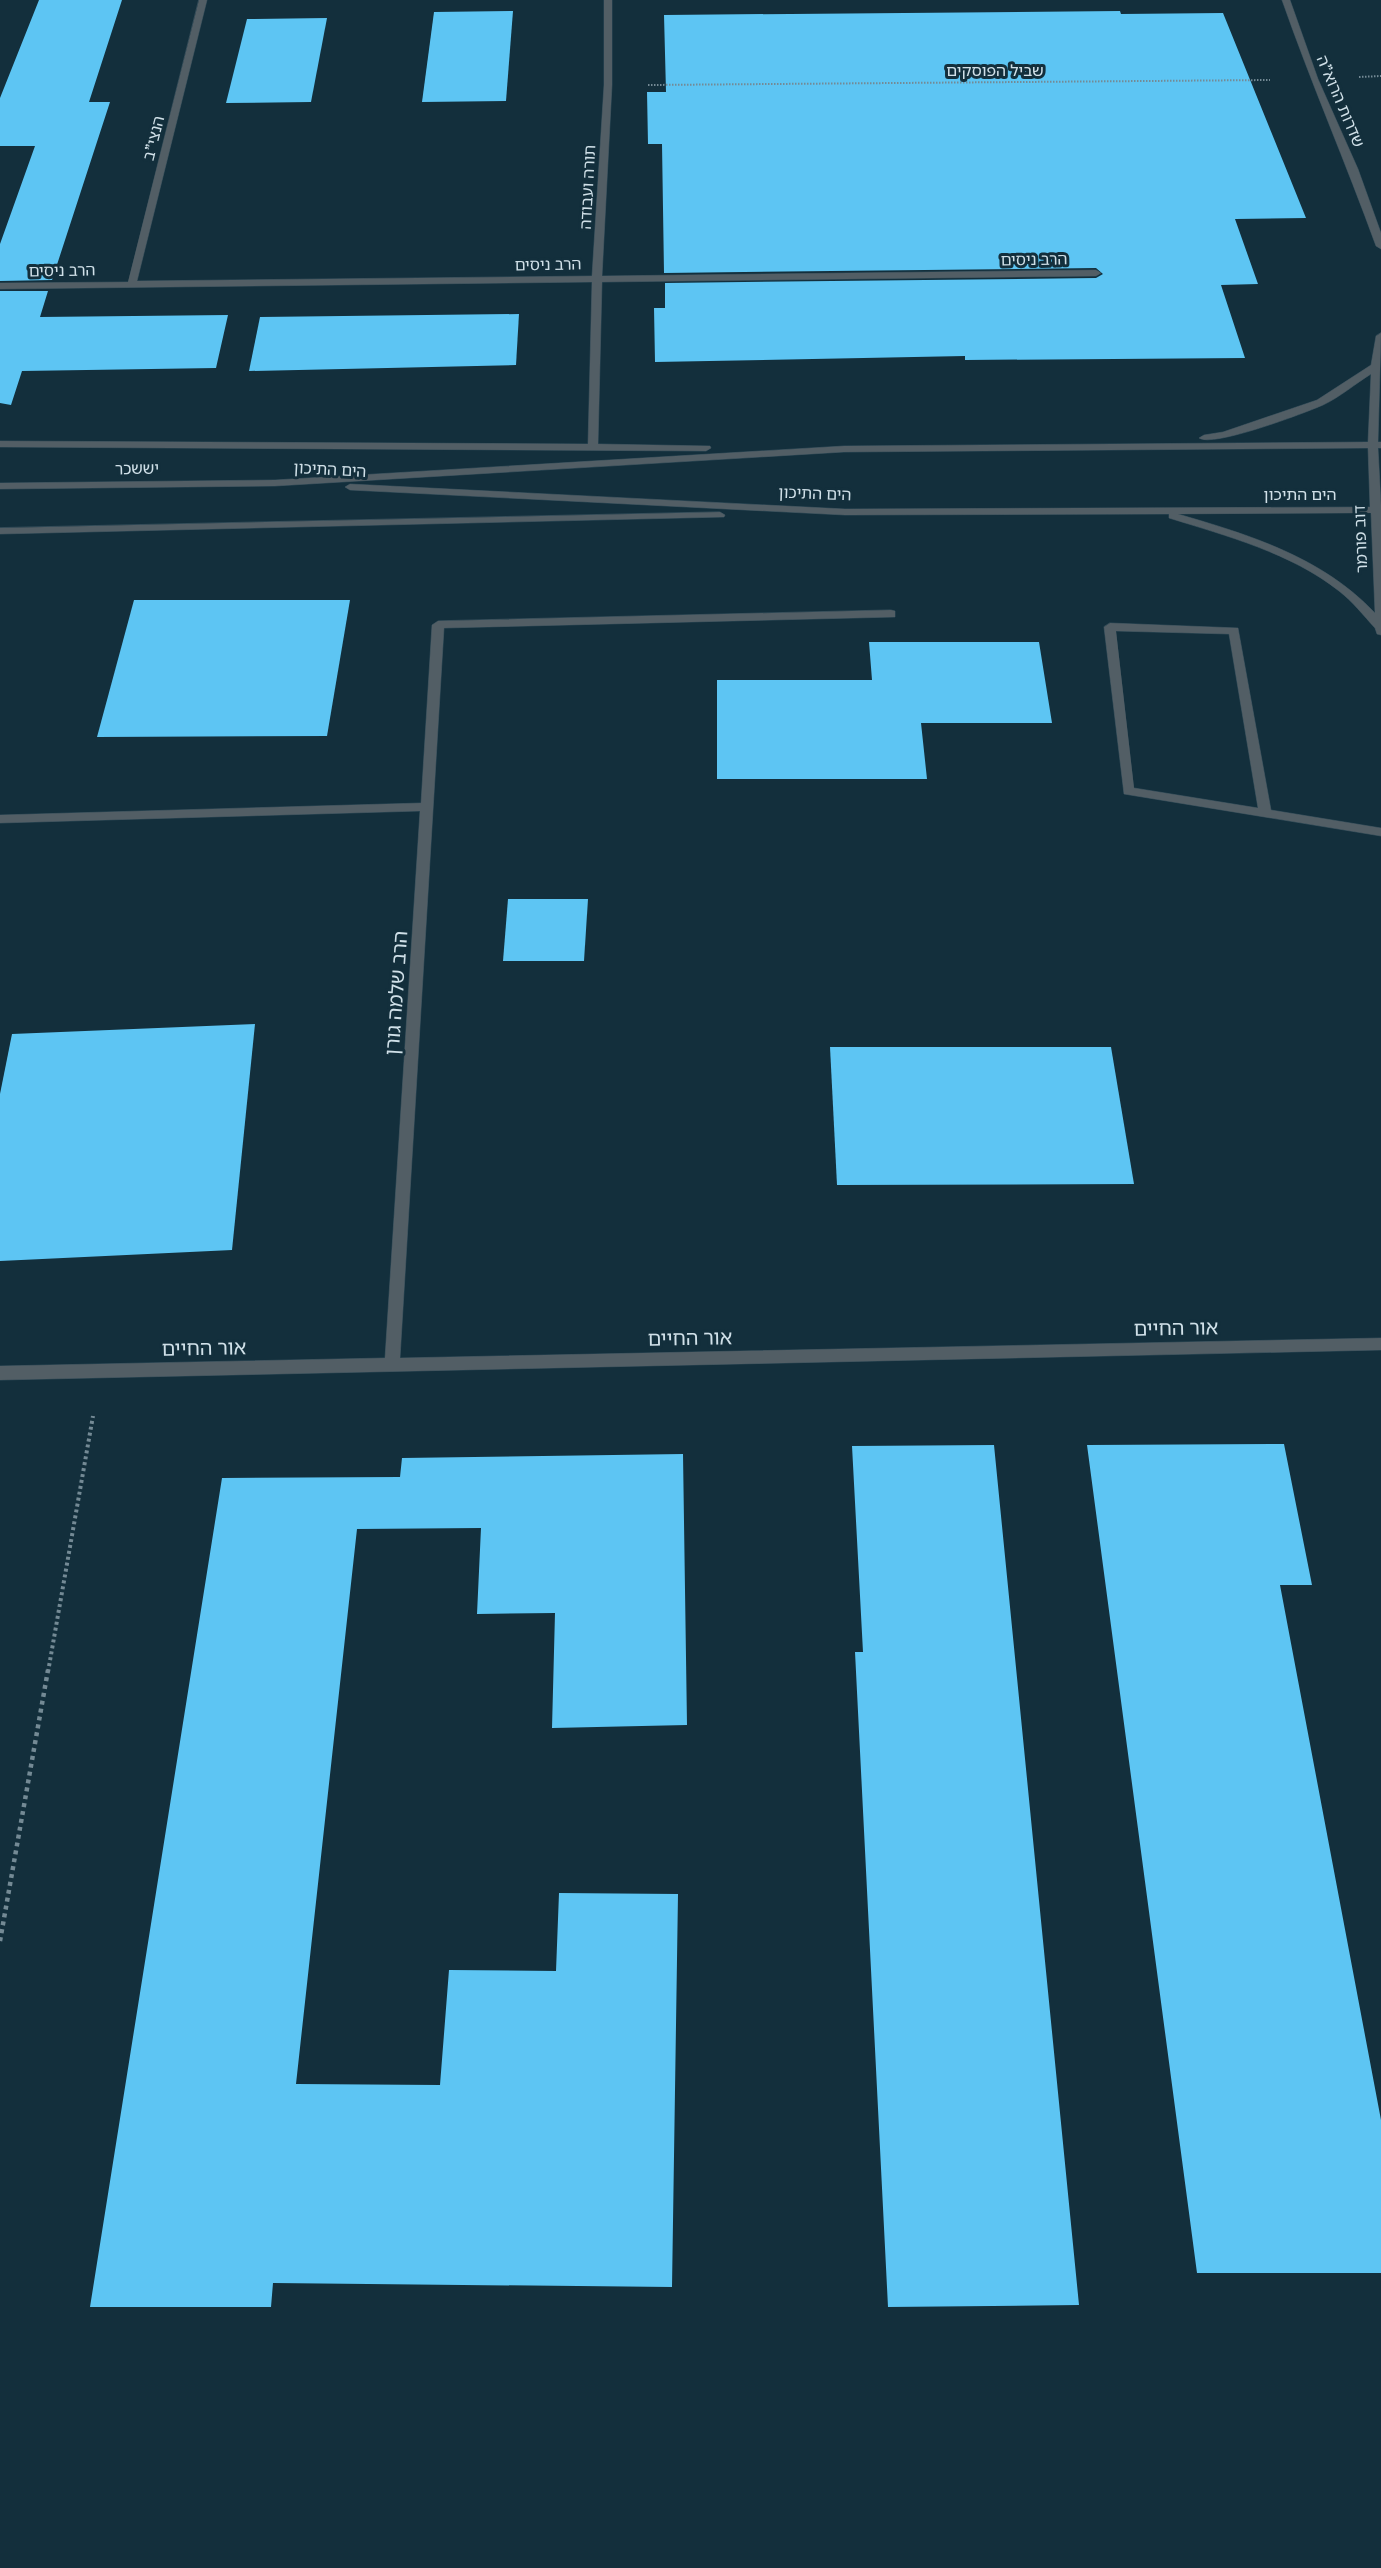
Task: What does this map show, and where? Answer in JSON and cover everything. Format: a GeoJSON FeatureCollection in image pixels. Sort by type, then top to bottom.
{"type":"FeatureCollection","features":[{"type":"Feature","properties":{"kind":"street","name":"הנצי\"ב"},"geometry":{"type":"LineString","coordinates":[[132,284],[203,0]]}},
{"type":"Feature","properties":{"kind":"street","name":"תורה ועבודה"},"geometry":{"type":"LineString","coordinates":[[593,447],[597,279],[608,85],[608,0]]}},
{"type":"Feature","properties":{"kind":"street","name":"שדרות הרוא\"ה"},"geometry":{"type":"LineString","coordinates":[[1286,0],[1314,79],[1353,169],[1381,246]]}},
{"type":"Feature","properties":{"kind":"street","name":"הרב ניסים"},"geometry":{"type":"LineString","coordinates":[[0,286],[1096,273]]}},
{"type":"Feature","properties":{"kind":"street"},"geometry":{"type":"LineString","coordinates":[[1377,445],[1378,368],[1381,336]]}},
{"type":"Feature","properties":{"kind":"street"},"geometry":{"type":"LineString","coordinates":[[1121,446],[1225,435],[1259,425],[1321,402],[1378,368]]}},
{"type":"Feature","properties":{"kind":"street"},"geometry":{"type":"LineString","coordinates":[[0,444],[844,449]]}},
{"type":"Feature","properties":{"kind":"street","name":"הים התיכון"},"geometry":{"type":"LineString","coordinates":[[275,483],[844,449],[1377,445]]}},
{"type":"Feature","properties":{"kind":"street","name":"דוב פורמר"},"geometry":{"type":"LineString","coordinates":[[1377,445],[1381,629]]}},
{"type":"Feature","properties":{"kind":"street","name":"הים התיכון"},"geometry":{"type":"LineString","coordinates":[[275,483],[845,512],[1378,510]]}},
{"type":"Feature","properties":{"kind":"street","name":"יששכר"},"geometry":{"type":"LineString","coordinates":[[0,486],[275,483]]}},
{"type":"Feature","properties":{"kind":"street"},"geometry":{"type":"LineString","coordinates":[[1156,511],[1234,534],[1288,556],[1339,585],[1381,629]]}},
{"type":"Feature","properties":{"kind":"street"},"geometry":{"type":"LineString","coordinates":[[0,531],[845,512]]}},
{"type":"Feature","properties":{"kind":"street","name":"הרב שלמה גורן"},"geometry":{"type":"LineString","coordinates":[[392,1365],[438,625],[891,614]]}},
{"type":"Feature","properties":{"kind":"street"},"geometry":{"type":"LineString","coordinates":[[1265,813],[1234,631],[1110,627],[1128,791],[1381,832]]}},
{"type":"Feature","properties":{"kind":"street"},"geometry":{"type":"LineString","coordinates":[[0,819],[427,807]]}},
{"type":"Feature","properties":{"kind":"street","name":"אור החיים"},"geometry":{"type":"LineString","coordinates":[[0,1373],[1381,1344]]}},
{"type":"Feature","properties":{"kind":"path","name":"שביל הפוסקים"},"geometry":{"type":"LineString","coordinates":[[608,85],[1314,79],[1381,76]]}},
{"type":"Feature","properties":{"kind":"path"},"geometry":{"type":"LineString","coordinates":[[0,1941],[101,1371]]}},
{"type":"Feature","properties":{"kind":"building"},"geometry":{"type":"Polygon","coordinates":[[[39,0],[122,0],[89,102],[110,102],[52,280],[0,281],[0,244],[35,146],[0,146],[0,98],[39,0]]]}},
{"type":"Feature","properties":{"kind":"building"},"geometry":{"type":"Polygon","coordinates":[[[513,11],[506,101],[422,102],[434,12],[513,11]]]}},
{"type":"Feature","properties":{"kind":"building"},"geometry":{"type":"Polygon","coordinates":[[[1120,11],[1121,14],[1223,13],[1306,218],[1235,219],[1258,284],[1221,285],[1245,358],[965,360],[965,356],[655,362],[654,308],[665,308],[665,283],[1096,278],[1103,274],[1096,268],[664,273],[662,144],[648,144],[647,92],[666,92],[664,15],[1120,11]]]}},
{"type":"Feature","properties":{"kind":"building"},"geometry":{"type":"Polygon","coordinates":[[[327,18],[311,102],[226,103],[247,19],[327,18]]]}},
{"type":"Feature","properties":{"kind":"building"},"geometry":{"type":"Polygon","coordinates":[[[0,291],[48,291],[40,317],[228,315],[216,368],[22,371],[11,405],[0,403],[0,291]]]}},
{"type":"Feature","properties":{"kind":"building"},"geometry":{"type":"Polygon","coordinates":[[[519,314],[516,365],[249,371],[260,317],[519,314]]]}},
{"type":"Feature","properties":{"kind":"building"},"geometry":{"type":"Polygon","coordinates":[[[134,600],[350,600],[327,736],[97,737],[134,600]]]}},
{"type":"Feature","properties":{"kind":"building"},"geometry":{"type":"Polygon","coordinates":[[[869,642],[1039,642],[1052,723],[921,723],[927,779],[717,779],[717,680],[872,680],[869,642]]]}},
{"type":"Feature","properties":{"kind":"building"},"geometry":{"type":"Polygon","coordinates":[[[508,899],[588,899],[584,961],[503,961],[508,899]]]}},
{"type":"Feature","properties":{"kind":"building"},"geometry":{"type":"Polygon","coordinates":[[[255,1024],[232,1250],[0,1261],[0,1094],[12,1034],[255,1024]]]}},
{"type":"Feature","properties":{"kind":"building"},"geometry":{"type":"Polygon","coordinates":[[[830,1047],[1111,1047],[1134,1184],[837,1185],[830,1047]]]}},
{"type":"Feature","properties":{"kind":"building"},"geometry":{"type":"Polygon","coordinates":[[[1284,1444],[1312,1585],[1280,1585],[1381,2120],[1381,2273],[1197,2273],[1087,1445],[1284,1444]]]}},
{"type":"Feature","properties":{"kind":"building"},"geometry":{"type":"Polygon","coordinates":[[[994,1445],[1079,2305],[888,2307],[855,1652],[863,1652],[852,1446],[994,1445]]]}},
{"type":"Feature","properties":{"kind":"building"},"geometry":{"type":"Polygon","coordinates":[[[683,1454],[687,1725],[552,1728],[555,1613],[477,1614],[481,1528],[357,1529],[296,2084],[440,2085],[449,1970],[556,1971],[559,1893],[678,1894],[672,2287],[273,2283],[271,2307],[90,2307],[222,1478],[400,1477],[402,1458],[683,1454]]]}}]}
